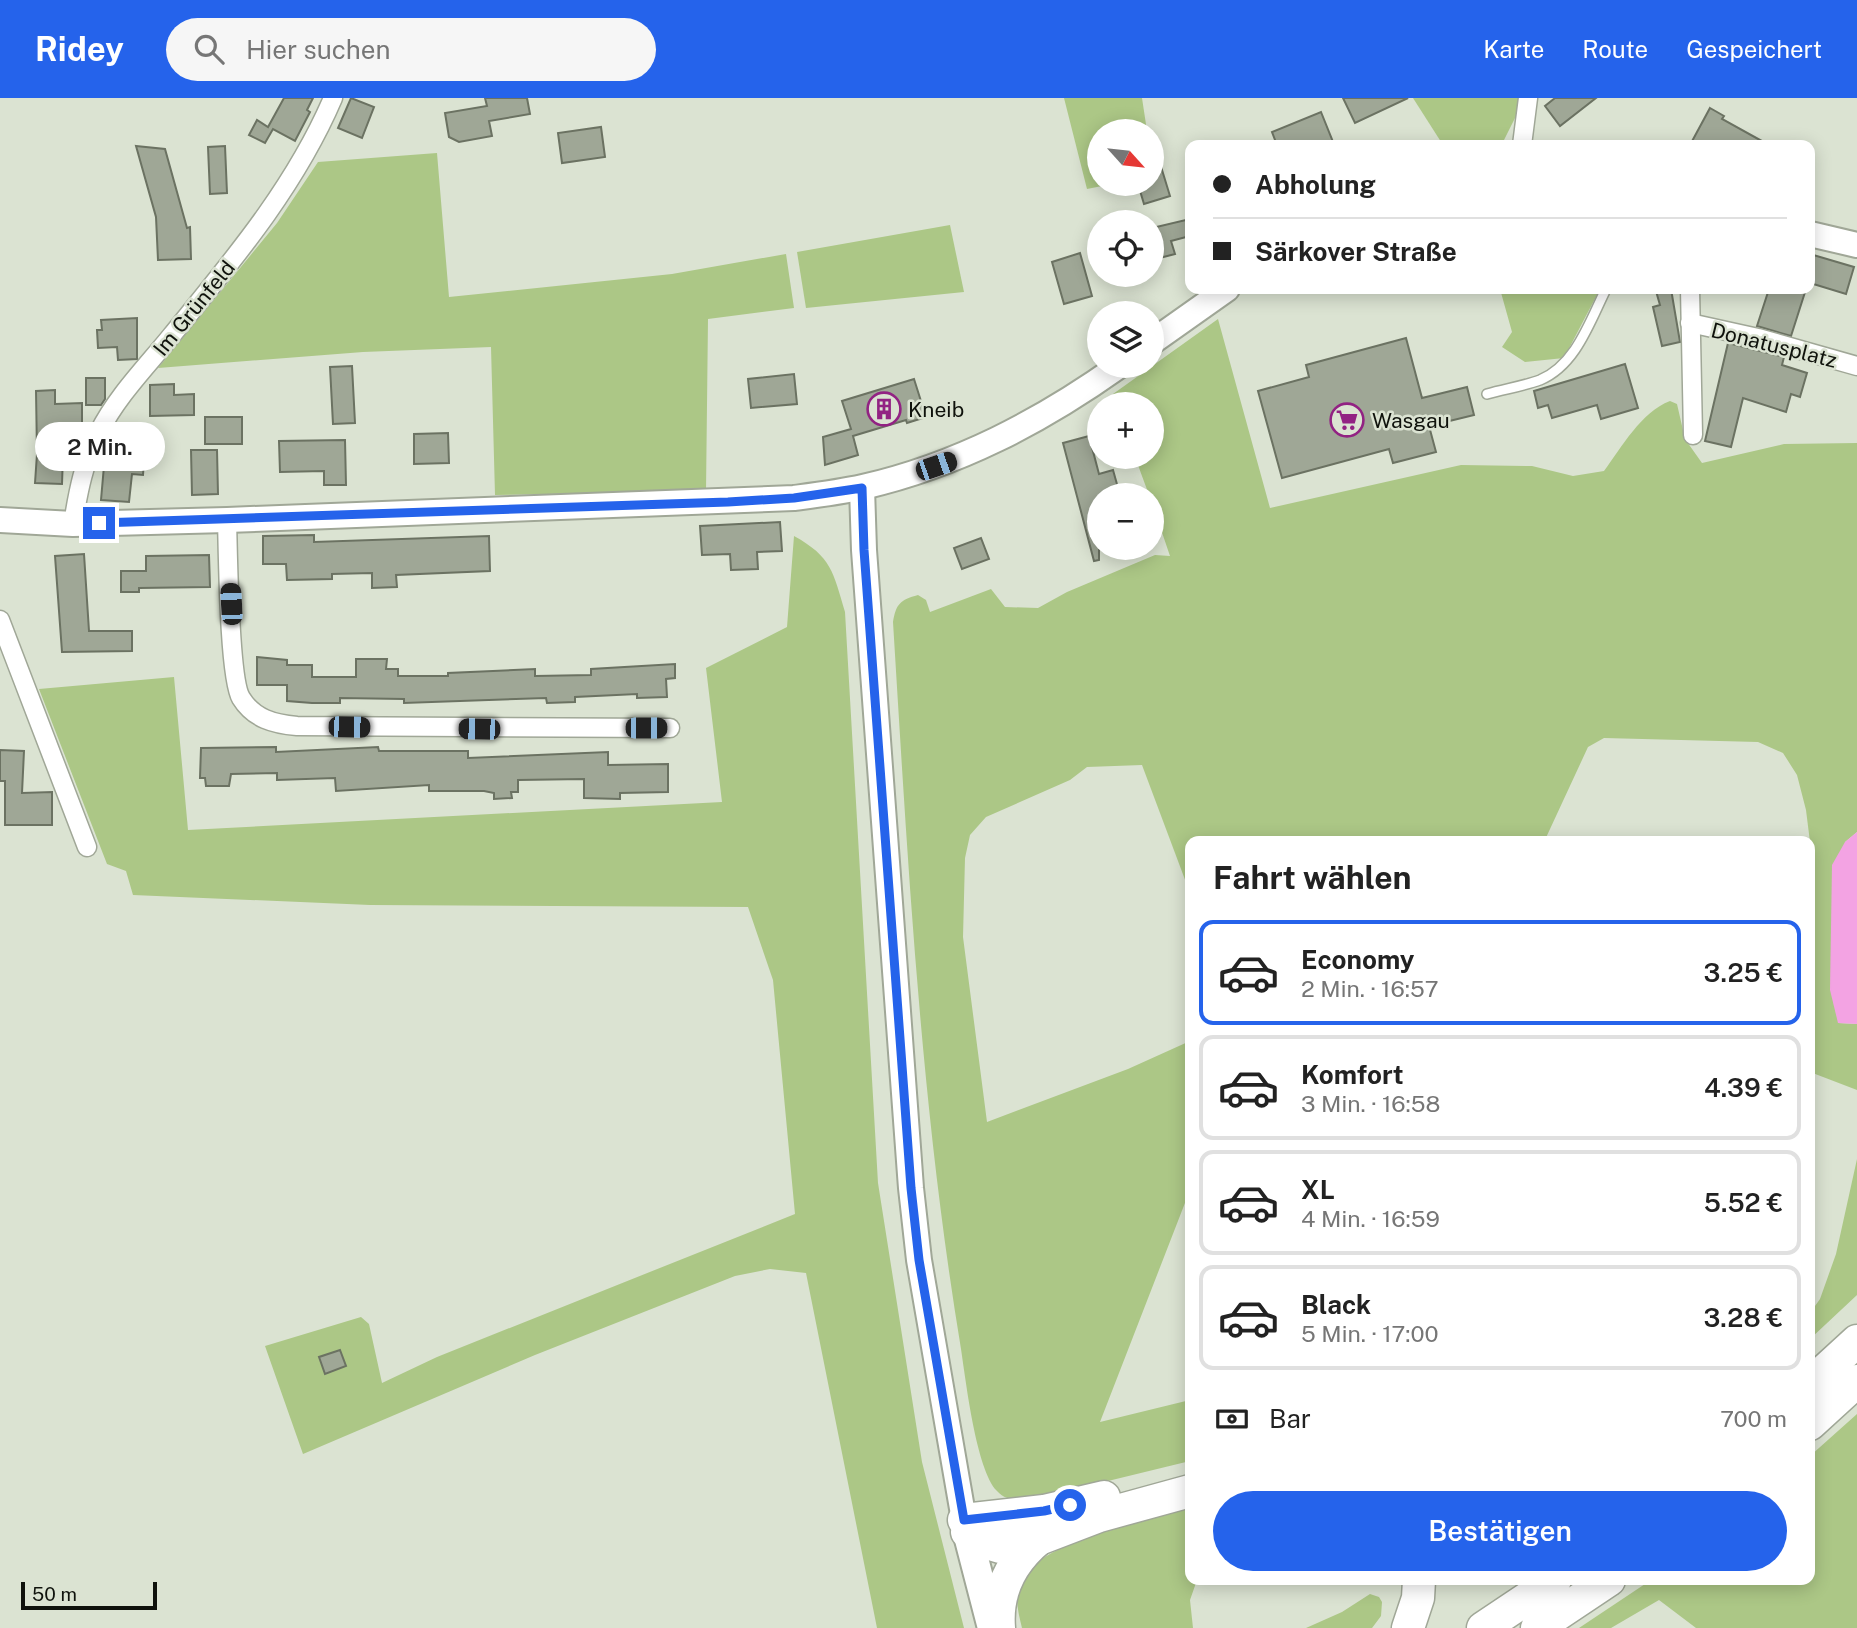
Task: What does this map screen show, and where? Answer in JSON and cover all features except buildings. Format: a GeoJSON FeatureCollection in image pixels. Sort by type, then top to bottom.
{"type":"FeatureCollection","features":[{"type":"Feature","properties":{"kind":"highway"},"geometry":{"type":"LineString","coordinates":[[1815,1379],[1857,1341]]}},
{"type":"Feature","properties":{"kind":"highway"},"geometry":{"type":"LineString","coordinates":[[1815,1419],[1857,1381]]}},
{"type":"Feature","properties":{"kind":"highway"},"geometry":{"type":"LineString","coordinates":[[966,1526],[1044,1511],[1185,1477]]}},
{"type":"Feature","properties":{"kind":"highway"},"geometry":{"type":"LineString","coordinates":[[966,1526],[980,1541],[1000,1547],[1039,1539],[1112,1512],[1185,1491]]}},
{"type":"Feature","properties":{"kind":"highway"},"geometry":{"type":"LineString","coordinates":[[999,1628],[1002,1587],[1012,1567],[1039,1539]]}},
{"type":"Feature","properties":{"kind":"highway"},"geometry":{"type":"LineString","coordinates":[[1408,1628],[1418,1598],[1419,1585]]}},
{"type":"Feature","properties":{"kind":"highway"},"geometry":{"type":"LineString","coordinates":[[1483,1628],[1548,1585]]}},
{"type":"Feature","properties":{"kind":"highway"},"geometry":{"type":"LineString","coordinates":[[1537,1628],[1602,1585]]}},
{"type":"Feature","properties":{"kind":"main road"},"geometry":{"type":"LineString","coordinates":[[1815,235],[1857,246]]}},
{"type":"Feature","properties":{"kind":"main road"},"geometry":{"type":"LineString","coordinates":[[1164,334],[1220,294]]}},
{"type":"Feature","properties":{"kind":"main road"},"geometry":{"type":"LineString","coordinates":[[0,520],[73,524],[227,520],[794,498],[862,488],[917,473],[994,443],[1068,401],[1102,378]]}},
{"type":"Feature","properties":{"kind":"main road"},"geometry":{"type":"LineString","coordinates":[[862,488],[864,550],[911,1188],[919,1260],[966,1526],[992,1628]]}},
{"type":"Feature","properties":{"kind":"street","name":"Im Grünfeld"},"geometry":{"type":"LineString","coordinates":[[73,524],[86,461],[110,412],[254,235],[298,170],[334,98]]}},
{"type":"Feature","properties":{"kind":"street"},"geometry":{"type":"LineString","coordinates":[[1523,140],[1528,98]]}},
{"type":"Feature","properties":{"kind":"street","name":"Donatusplatz"},"geometry":{"type":"LineString","coordinates":[[1689,294],[1693,435]]}},
{"type":"Feature","properties":{"kind":"street","name":"Donatusplatz"},"geometry":{"type":"LineString","coordinates":[[1690,323],[1758,338],[1857,366]]}},
{"type":"Feature","properties":{"kind":"street"},"geometry":{"type":"LineString","coordinates":[[227,520],[236,687],[251,711],[263,719],[297,726],[505,730],[670,728]]}},
{"type":"Feature","properties":{"kind":"street"},"geometry":{"type":"LineString","coordinates":[[0,620],[86,847]]}},
{"type":"Feature","properties":{"kind":"lane"},"geometry":{"type":"LineString","coordinates":[[1487,394],[1541,379],[1561,367],[1574,352],[1603,294]]}},
{"type":"Feature","properties":{"kind":"green space"},"geometry":{"type":"Polygon","coordinates":[[[1064,98],[1142,98],[1145,119],[1087,119],[1087,189],[1064,98]]]}},
{"type":"Feature","properties":{"kind":"green space"},"geometry":{"type":"Polygon","coordinates":[[[1413,98],[1520,98],[1518,112],[1504,140],[1440,140],[1413,98]]]}},
{"type":"Feature","properties":{"kind":"green space"},"geometry":{"type":"Polygon","coordinates":[[[437,153],[449,297],[672,274],[786,254],[794,308],[708,319],[706,491],[495,495],[491,347],[363,352],[158,368],[277,223],[318,162],[437,153]]]}},
{"type":"Feature","properties":{"kind":"green space"},"geometry":{"type":"Polygon","coordinates":[[[950,225],[964,292],[806,308],[797,252],[950,225]]]}},
{"type":"Feature","properties":{"kind":"green space"},"geometry":{"type":"Polygon","coordinates":[[[1501,294],[1597,294],[1564,358],[1525,362],[1502,347],[1512,332],[1501,294]]]}},
{"type":"Feature","properties":{"kind":"green space"},"geometry":{"type":"Polygon","coordinates":[[[1218,319],[1270,508],[1461,465],[1532,466],[1573,476],[1604,471],[1641,422],[1670,401],[1677,404],[1685,439],[1702,463],[1784,444],[1857,443],[1857,832],[1845,842],[1838,1023],[1857,1024],[1857,1090],[1815,1074],[1815,836],[1809,836],[1797,775],[1783,753],[1758,742],[1604,738],[1588,747],[1547,836],[1185,836],[1185,880],[1142,765],[1087,767],[1070,780],[986,817],[970,835],[965,858],[963,937],[987,1122],[1128,1069],[1185,1043],[1185,1203],[1100,1422],[1185,1401],[1185,1462],[1026,1501],[1014,1500],[997,1491],[983,1464],[969,1402],[947,1259],[918,986],[893,622],[900,604],[918,595],[926,600],[930,612],[991,589],[1005,607],[1038,608],[1067,592],[1143,560],[1164,560],[1164,556],[1170,556],[1164,538],[1164,483],[1145,483],[1139,469],[1164,469],[1164,392],[1116,392],[1135,378],[1164,378],[1164,358],[1218,319]]]}},
{"type":"Feature","properties":{"kind":"green space"},"geometry":{"type":"Polygon","coordinates":[[[794,536],[824,559],[834,576],[845,612],[878,1183],[922,1462],[964,1628],[877,1628],[806,1273],[770,1269],[735,1276],[535,1355],[303,1454],[265,1346],[361,1317],[369,1324],[382,1383],[437,1357],[795,1214],[773,980],[748,907],[370,905],[133,895],[126,871],[107,864],[39,689],[174,677],[188,830],[722,802],[706,668],[787,627],[794,536]]]}},
{"type":"Feature","properties":{"kind":"green space"},"geometry":{"type":"Polygon","coordinates":[[[1857,1159],[1857,1295],[1815,1334],[1815,1306],[1836,1254],[1857,1159]]]}},
{"type":"Feature","properties":{"kind":"green space"},"geometry":{"type":"Polygon","coordinates":[[[1857,1414],[1857,1628],[1696,1628],[1659,1600],[1611,1628],[1579,1628],[1644,1585],[1815,1585],[1815,1452],[1857,1414]]]}},
{"type":"Feature","properties":{"kind":"green space"},"geometry":{"type":"Polygon","coordinates":[[[1185,1507],[1185,1585],[1195,1585],[1190,1600],[1193,1628],[1022,1628],[1017,1598],[1021,1581],[1031,1568],[1048,1555],[1071,1544],[1150,1516],[1185,1507]]]}},
{"type":"Feature","properties":{"kind":"green space"},"geometry":{"type":"Polygon","coordinates":[[[1370,1594],[1379,1597],[1382,1602],[1381,1616],[1372,1628],[1306,1628],[1342,1612],[1370,1594]]]}},
{"type":"Feature","properties":{"kind":"shaded area"},"geometry":{"type":"Polygon","coordinates":[[[1857,832],[1857,1024],[1838,1023],[1830,990],[1832,865],[1845,842],[1857,832]]]}},
{"type":"Feature","properties":{"kind":"place","name":"Kneib"},"geometry":{"type":"Point","coordinates":[884,409]}},
{"type":"Feature","properties":{"kind":"place","name":"Wasgau"},"geometry":{"type":"Point","coordinates":[1347,420]}},
{"type":"Feature","properties":{"kind":"route"},"geometry":{"type":"LineString","coordinates":[[99,523],[728,502],[794,498],[862,488],[864,550],[911,1188],[919,1260],[964,1520],[1044,1511],[1070,1505]]}}]}
